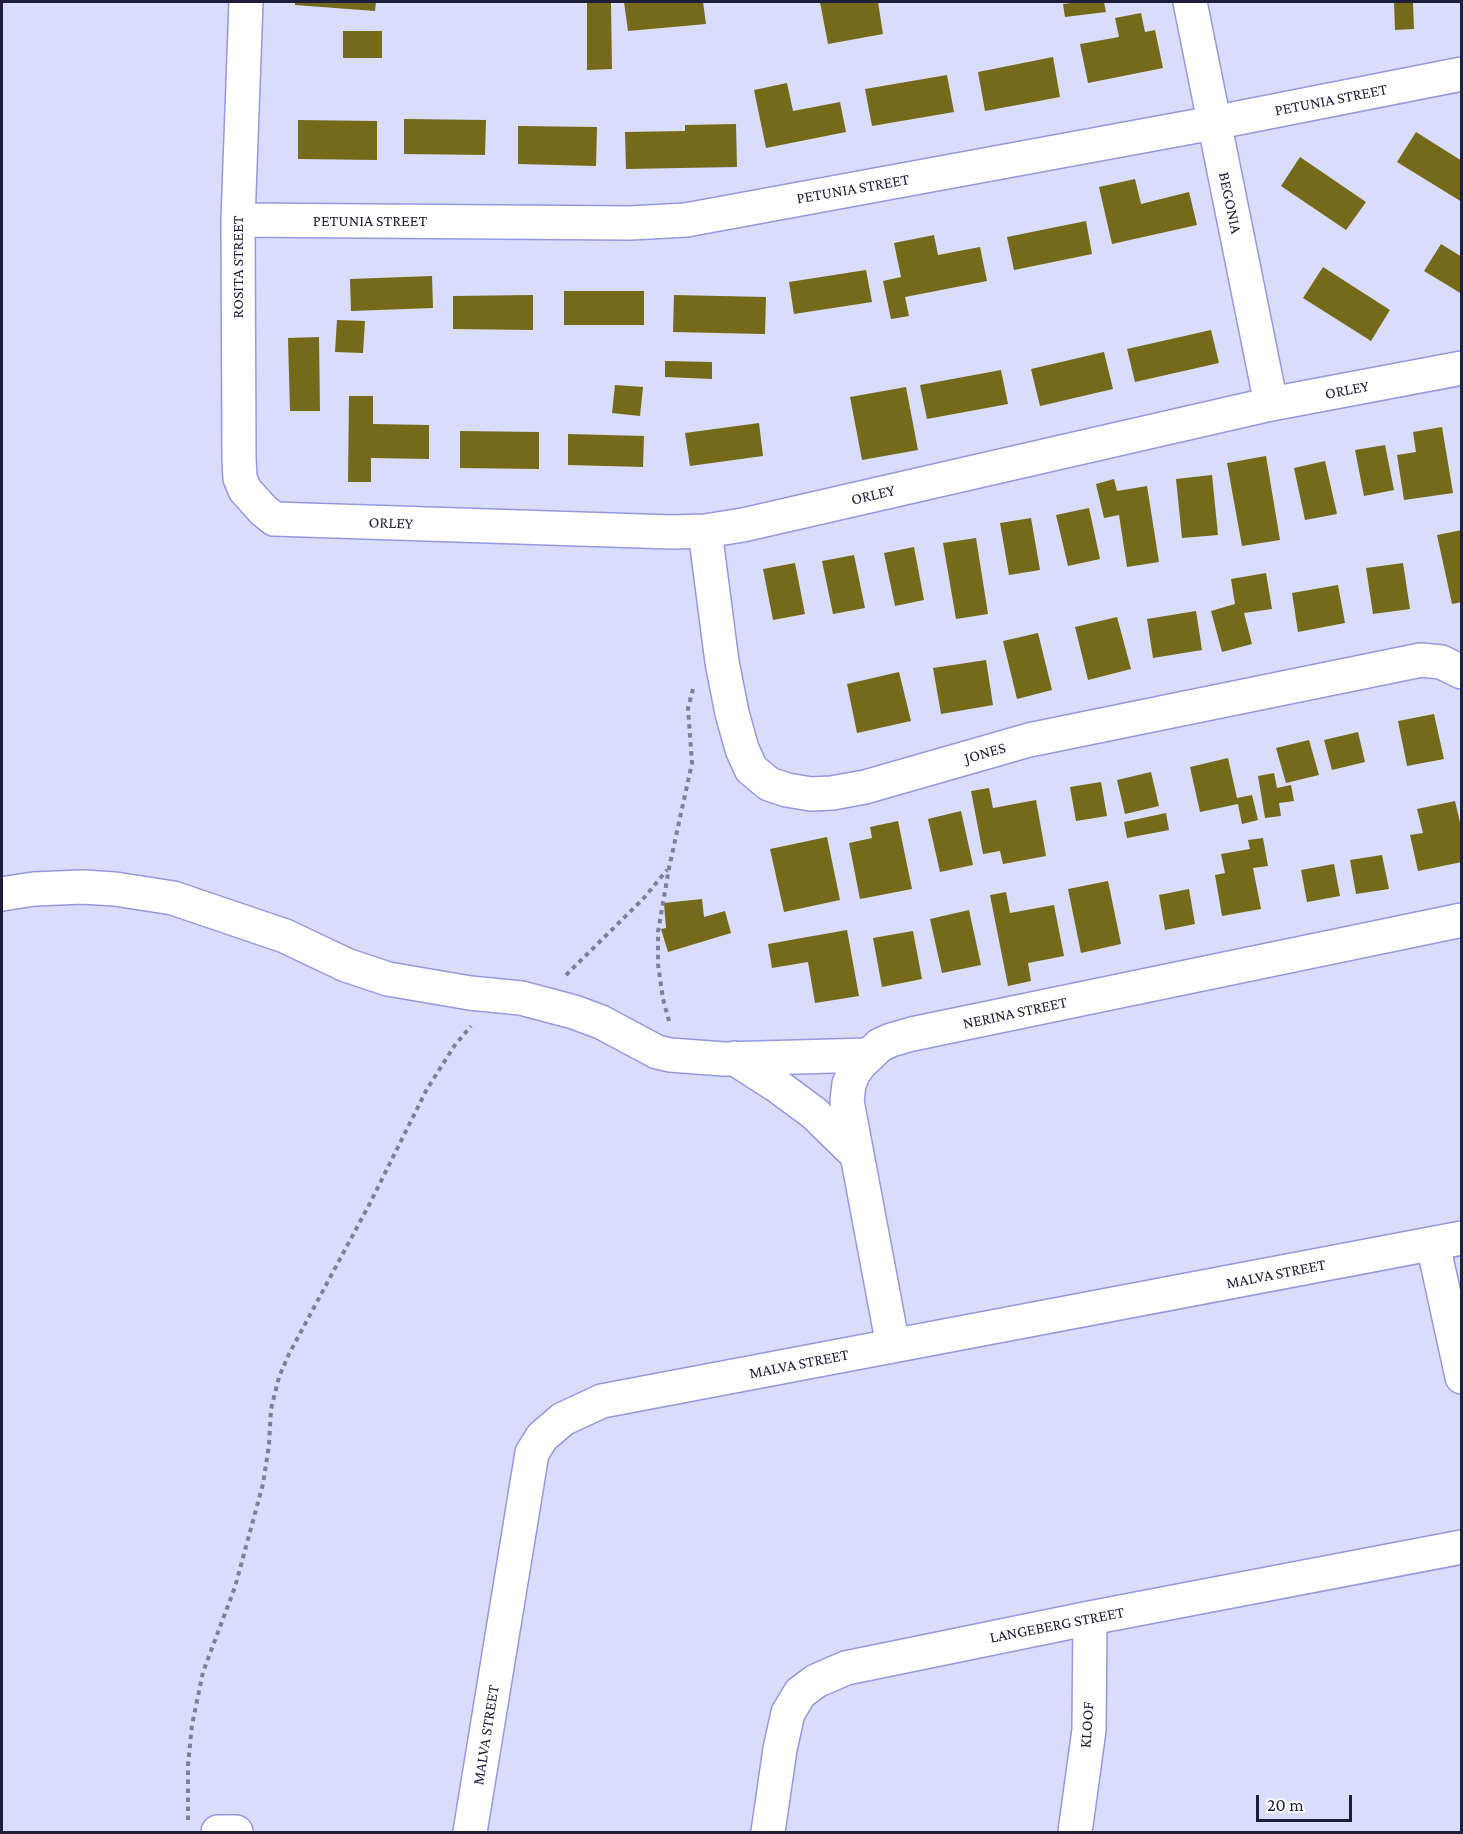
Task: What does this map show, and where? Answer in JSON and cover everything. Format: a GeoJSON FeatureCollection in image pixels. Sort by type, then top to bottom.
{"type":"FeatureCollection","features":[{"type":"Feature","properties":{"kind":"street","name":"ROSITA STREET"},"geometry":{"type":"LineString","coordinates":[[246,2],[238,220],[240,478],[245,490],[254,501],[274,519]]}},
{"type":"Feature","properties":{"kind":"street","name":"BEGONIA"},"geometry":{"type":"LineString","coordinates":[[1190,2],[1271,404]]}},
{"type":"Feature","properties":{"kind":"street","name":"PETUNIA STREET"},"geometry":{"type":"LineString","coordinates":[[238,220],[630,223],[686,220],[1213,123],[1461,74]]}},
{"type":"Feature","properties":{"kind":"street","name":"ORLEY"},"geometry":{"type":"LineString","coordinates":[[274,519],[672,532],[705,531],[743,525],[1271,404],[1461,368]]}},
{"type":"Feature","properties":{"kind":"street","name":"JONES"},"geometry":{"type":"LineString","coordinates":[[705,531],[719,644],[732,713],[742,749],[751,769],[769,784],[787,790],[811,794],[865,787],[1029,740],[1421,660],[1441,662],[1461,672]]}},
{"type":"Feature","properties":{"kind":"street"},"geometry":{"type":"LineString","coordinates":[[2,894],[34,889],[83,887],[115,889],[173,898],[285,936],[346,965],[388,980],[519,998],[574,1012],[601,1022],[657,1052],[684,1057],[734,1058],[869,1054]]}},
{"type":"Feature","properties":{"kind":"street","name":"NERINA STREET"},"geometry":{"type":"LineString","coordinates":[[893,1346],[847,1101],[853,1074],[869,1054],[880,1045],[912,1034],[1461,920]]}},
{"type":"Feature","properties":{"kind":"street"},"geometry":{"type":"LineString","coordinates":[[734,1058],[814,1113],[856,1154]]}},
{"type":"Feature","properties":{"kind":"street"},"geometry":{"type":"LineString","coordinates":[[1448,1241],[1461,1377]]}},
{"type":"Feature","properties":{"kind":"street","name":"MALVA STREET"},"geometry":{"type":"LineString","coordinates":[[470,1833],[532,1453],[542,1437],[563,1419],[602,1401],[1448,1241]]}},
{"type":"Feature","properties":{"kind":"street","name":"LANGEBERG STREET"},"geometry":{"type":"LineString","coordinates":[[768,1833],[780,1749],[788,1713],[800,1693],[816,1681],[846,1668],[1090,1618],[1461,1547]]}},
{"type":"Feature","properties":{"kind":"street","name":"KLOOF"},"geometry":{"type":"LineString","coordinates":[[1075,1833],[1089,1730],[1090,1618]]}},
{"type":"Feature","properties":{"kind":"street"},"geometry":{"type":"LineString","coordinates":[[218,1833],[236,1833]]}},
{"type":"Feature","properties":{"kind":"path"},"geometry":{"type":"LineString","coordinates":[[684,1057],[677,1045],[663,999],[658,932],[669,868],[692,763],[688,723],[691,693],[719,644]]}},
{"type":"Feature","properties":{"kind":"path"},"geometry":{"type":"LineString","coordinates":[[188,1822],[188,1765],[192,1725],[203,1672],[235,1587],[263,1484],[269,1445],[271,1409],[279,1377],[289,1354],[440,1066],[470,1027],[575,968],[643,899],[669,868]]}},
{"type":"Feature","properties":{"kind":"building"},"geometry":{"type":"Polygon","coordinates":[[[295,2],[376,2],[375,11],[295,5],[295,2]]]}},
{"type":"Feature","properties":{"kind":"building"},"geometry":{"type":"Polygon","coordinates":[[[624,2],[703,2],[706,24],[628,31],[624,2]]]}},
{"type":"Feature","properties":{"kind":"building"},"geometry":{"type":"Polygon","coordinates":[[[820,2],[878,2],[883,34],[828,44],[820,2]]]}},
{"type":"Feature","properties":{"kind":"building"},"geometry":{"type":"Polygon","coordinates":[[[1104,2],[1106,12],[1065,17],[1063,4],[1104,2]]]}},
{"type":"Feature","properties":{"kind":"building"},"geometry":{"type":"Polygon","coordinates":[[[1394,2],[1413,2],[1414,29],[1395,30],[1394,2]]]}},
{"type":"Feature","properties":{"kind":"building"},"geometry":{"type":"Polygon","coordinates":[[[587,3],[611,3],[612,69],[587,70],[587,3]]]}},
{"type":"Feature","properties":{"kind":"building"},"geometry":{"type":"Polygon","coordinates":[[[1141,13],[1145,32],[1155,30],[1163,68],[1088,83],[1080,44],[1119,37],[1115,18],[1141,13]]]}},
{"type":"Feature","properties":{"kind":"building"},"geometry":{"type":"Polygon","coordinates":[[[343,31],[382,31],[382,58],[343,58],[343,31]]]}},
{"type":"Feature","properties":{"kind":"building"},"geometry":{"type":"Polygon","coordinates":[[[1053,57],[1060,97],[985,111],[978,72],[1053,57]]]}},
{"type":"Feature","properties":{"kind":"building"},"geometry":{"type":"Polygon","coordinates":[[[947,75],[954,112],[872,126],[865,89],[947,75]]]}},
{"type":"Feature","properties":{"kind":"building"},"geometry":{"type":"Polygon","coordinates":[[[787,83],[793,111],[840,102],[846,132],[766,148],[754,90],[787,83]]]}},
{"type":"Feature","properties":{"kind":"building"},"geometry":{"type":"Polygon","coordinates":[[[404,119],[486,120],[485,155],[404,154],[404,119]]]}},
{"type":"Feature","properties":{"kind":"building"},"geometry":{"type":"Polygon","coordinates":[[[298,120],[377,121],[377,160],[298,159],[298,120]]]}},
{"type":"Feature","properties":{"kind":"building"},"geometry":{"type":"Polygon","coordinates":[[[736,124],[737,167],[626,169],[625,132],[685,131],[685,125],[736,124]]]}},
{"type":"Feature","properties":{"kind":"building"},"geometry":{"type":"Polygon","coordinates":[[[518,126],[597,127],[596,166],[518,164],[518,126]]]}},
{"type":"Feature","properties":{"kind":"building"},"geometry":{"type":"Polygon","coordinates":[[[1416,132],[1462,161],[1462,202],[1397,162],[1416,132]]]}},
{"type":"Feature","properties":{"kind":"building"},"geometry":{"type":"Polygon","coordinates":[[[1300,157],[1366,202],[1346,230],[1281,186],[1300,157]]]}},
{"type":"Feature","properties":{"kind":"building"},"geometry":{"type":"Polygon","coordinates":[[[1135,179],[1141,204],[1189,192],[1197,225],[1112,244],[1099,187],[1135,179]]]}},
{"type":"Feature","properties":{"kind":"building"},"geometry":{"type":"Polygon","coordinates":[[[1086,221],[1092,254],[1014,270],[1007,237],[1086,221]]]}},
{"type":"Feature","properties":{"kind":"building"},"geometry":{"type":"Polygon","coordinates":[[[934,235],[938,255],[980,247],[987,281],[905,297],[909,316],[891,319],[883,281],[901,277],[894,243],[934,235]]]}},
{"type":"Feature","properties":{"kind":"building"},"geometry":{"type":"Polygon","coordinates":[[[1441,244],[1462,257],[1462,294],[1424,271],[1441,244]]]}},
{"type":"Feature","properties":{"kind":"building"},"geometry":{"type":"Polygon","coordinates":[[[1323,267],[1390,310],[1371,341],[1303,298],[1323,267]]]}},
{"type":"Feature","properties":{"kind":"building"},"geometry":{"type":"Polygon","coordinates":[[[866,270],[872,302],[794,314],[789,282],[866,270]]]}},
{"type":"Feature","properties":{"kind":"building"},"geometry":{"type":"Polygon","coordinates":[[[432,276],[433,308],[351,311],[350,279],[432,276]]]}},
{"type":"Feature","properties":{"kind":"building"},"geometry":{"type":"Polygon","coordinates":[[[564,291],[644,291],[644,325],[564,325],[564,291]]]}},
{"type":"Feature","properties":{"kind":"building"},"geometry":{"type":"Polygon","coordinates":[[[533,295],[533,330],[453,329],[453,296],[533,295]]]}},
{"type":"Feature","properties":{"kind":"building"},"geometry":{"type":"Polygon","coordinates":[[[674,295],[766,297],[765,334],[673,332],[674,295]]]}},
{"type":"Feature","properties":{"kind":"building"},"geometry":{"type":"Polygon","coordinates":[[[337,320],[365,321],[363,353],[335,352],[337,320]]]}},
{"type":"Feature","properties":{"kind":"building"},"geometry":{"type":"Polygon","coordinates":[[[1211,330],[1219,363],[1135,382],[1127,349],[1211,330]]]}},
{"type":"Feature","properties":{"kind":"building"},"geometry":{"type":"Polygon","coordinates":[[[319,337],[320,411],[290,411],[288,338],[319,337]]]}},
{"type":"Feature","properties":{"kind":"building"},"geometry":{"type":"Polygon","coordinates":[[[1104,352],[1113,389],[1040,406],[1031,369],[1104,352]]]}},
{"type":"Feature","properties":{"kind":"building"},"geometry":{"type":"Polygon","coordinates":[[[665,361],[712,362],[712,379],[665,377],[665,361]]]}},
{"type":"Feature","properties":{"kind":"building"},"geometry":{"type":"Polygon","coordinates":[[[1001,370],[1008,404],[927,419],[920,385],[1001,370]]]}},
{"type":"Feature","properties":{"kind":"building"},"geometry":{"type":"Polygon","coordinates":[[[615,385],[643,387],[640,416],[612,413],[615,385]]]}},
{"type":"Feature","properties":{"kind":"building"},"geometry":{"type":"Polygon","coordinates":[[[906,387],[918,450],[862,460],[850,397],[906,387]]]}},
{"type":"Feature","properties":{"kind":"building"},"geometry":{"type":"Polygon","coordinates":[[[349,396],[373,396],[373,424],[429,425],[429,459],[371,458],[371,482],[348,482],[349,396]]]}},
{"type":"Feature","properties":{"kind":"building"},"geometry":{"type":"Polygon","coordinates":[[[759,423],[763,456],[690,466],[685,433],[759,423]]]}},
{"type":"Feature","properties":{"kind":"building"},"geometry":{"type":"Polygon","coordinates":[[[1442,427],[1453,493],[1404,500],[1397,455],[1416,452],[1413,432],[1442,427]]]}},
{"type":"Feature","properties":{"kind":"building"},"geometry":{"type":"Polygon","coordinates":[[[460,431],[539,432],[539,469],[460,468],[460,431]]]}},
{"type":"Feature","properties":{"kind":"building"},"geometry":{"type":"Polygon","coordinates":[[[568,434],[644,436],[643,467],[568,465],[568,434]]]}},
{"type":"Feature","properties":{"kind":"building"},"geometry":{"type":"Polygon","coordinates":[[[1385,445],[1394,490],[1364,496],[1355,450],[1385,445]]]}},
{"type":"Feature","properties":{"kind":"building"},"geometry":{"type":"Polygon","coordinates":[[[1266,456],[1280,540],[1242,546],[1227,463],[1266,456]]]}},
{"type":"Feature","properties":{"kind":"building"},"geometry":{"type":"Polygon","coordinates":[[[1325,461],[1337,514],[1305,520],[1294,468],[1325,461]]]}},
{"type":"Feature","properties":{"kind":"building"},"geometry":{"type":"Polygon","coordinates":[[[1212,475],[1218,535],[1182,538],[1176,479],[1212,475]]]}},
{"type":"Feature","properties":{"kind":"building"},"geometry":{"type":"Polygon","coordinates":[[[1114,479],[1117,491],[1147,486],[1159,562],[1127,567],[1119,515],[1104,518],[1096,484],[1114,479]]]}},
{"type":"Feature","properties":{"kind":"building"},"geometry":{"type":"Polygon","coordinates":[[[1089,508],[1100,559],[1068,566],[1056,515],[1089,508]]]}},
{"type":"Feature","properties":{"kind":"building"},"geometry":{"type":"Polygon","coordinates":[[[1031,518],[1040,570],[1009,575],[1000,523],[1031,518]]]}},
{"type":"Feature","properties":{"kind":"building"},"geometry":{"type":"Polygon","coordinates":[[[1462,530],[1462,602],[1452,604],[1437,535],[1462,530]]]}},
{"type":"Feature","properties":{"kind":"building"},"geometry":{"type":"Polygon","coordinates":[[[976,538],[988,614],[956,619],[943,543],[976,538]]]}},
{"type":"Feature","properties":{"kind":"building"},"geometry":{"type":"Polygon","coordinates":[[[914,547],[924,600],[895,606],[884,553],[914,547]]]}},
{"type":"Feature","properties":{"kind":"building"},"geometry":{"type":"Polygon","coordinates":[[[854,555],[865,608],[833,614],[822,561],[854,555]]]}},
{"type":"Feature","properties":{"kind":"building"},"geometry":{"type":"Polygon","coordinates":[[[795,563],[805,614],[773,620],[763,569],[795,563]]]}},
{"type":"Feature","properties":{"kind":"building"},"geometry":{"type":"Polygon","coordinates":[[[1403,563],[1410,609],[1373,614],[1366,568],[1403,563]]]}},
{"type":"Feature","properties":{"kind":"building"},"geometry":{"type":"Polygon","coordinates":[[[1266,573],[1272,609],[1244,613],[1252,644],[1222,652],[1211,611],[1235,604],[1231,579],[1266,573]]]}},
{"type":"Feature","properties":{"kind":"building"},"geometry":{"type":"Polygon","coordinates":[[[1338,585],[1345,623],[1298,632],[1292,593],[1338,585]]]}},
{"type":"Feature","properties":{"kind":"building"},"geometry":{"type":"Polygon","coordinates":[[[1196,611],[1202,650],[1153,658],[1147,619],[1196,611]]]}},
{"type":"Feature","properties":{"kind":"building"},"geometry":{"type":"Polygon","coordinates":[[[1117,617],[1131,669],[1088,680],[1075,627],[1117,617]]]}},
{"type":"Feature","properties":{"kind":"building"},"geometry":{"type":"Polygon","coordinates":[[[1038,633],[1052,690],[1017,699],[1003,641],[1038,633]]]}},
{"type":"Feature","properties":{"kind":"building"},"geometry":{"type":"Polygon","coordinates":[[[986,660],[993,705],[941,714],[933,668],[986,660]]]}},
{"type":"Feature","properties":{"kind":"building"},"geometry":{"type":"Polygon","coordinates":[[[899,672],[911,721],[857,733],[847,684],[899,672]]]}},
{"type":"Feature","properties":{"kind":"building"},"geometry":{"type":"Polygon","coordinates":[[[1434,714],[1444,759],[1407,766],[1398,721],[1434,714]]]}},
{"type":"Feature","properties":{"kind":"building"},"geometry":{"type":"Polygon","coordinates":[[[1358,732],[1365,762],[1332,770],[1324,740],[1358,732]]]}},
{"type":"Feature","properties":{"kind":"building"},"geometry":{"type":"Polygon","coordinates":[[[1309,740],[1319,775],[1286,783],[1276,748],[1309,740]]]}},
{"type":"Feature","properties":{"kind":"building"},"geometry":{"type":"Polygon","coordinates":[[[1228,758],[1237,798],[1252,795],[1258,820],[1242,824],[1238,804],[1200,812],[1190,767],[1228,758]]]}},
{"type":"Feature","properties":{"kind":"building"},"geometry":{"type":"Polygon","coordinates":[[[1151,772],[1159,806],[1125,814],[1117,780],[1151,772]]]}},
{"type":"Feature","properties":{"kind":"building"},"geometry":{"type":"Polygon","coordinates":[[[1274,773],[1277,788],[1291,785],[1294,801],[1279,803],[1281,816],[1265,818],[1258,776],[1274,773]]]}},
{"type":"Feature","properties":{"kind":"building"},"geometry":{"type":"Polygon","coordinates":[[[1101,782],[1107,816],[1076,821],[1070,787],[1101,782]]]}},
{"type":"Feature","properties":{"kind":"building"},"geometry":{"type":"Polygon","coordinates":[[[989,788],[993,808],[1036,800],[1046,856],[1003,864],[1000,851],[983,854],[971,791],[989,788]]]}},
{"type":"Feature","properties":{"kind":"building"},"geometry":{"type":"Polygon","coordinates":[[[1455,801],[1462,831],[1462,862],[1418,871],[1410,835],[1423,833],[1417,809],[1455,801]]]}},
{"type":"Feature","properties":{"kind":"building"},"geometry":{"type":"Polygon","coordinates":[[[961,811],[973,865],[940,872],[928,819],[961,811]]]}},
{"type":"Feature","properties":{"kind":"building"},"geometry":{"type":"Polygon","coordinates":[[[1166,813],[1169,830],[1127,838],[1124,822],[1166,813]]]}},
{"type":"Feature","properties":{"kind":"building"},"geometry":{"type":"Polygon","coordinates":[[[898,821],[912,889],[860,899],[849,843],[872,838],[870,827],[898,821]]]}},
{"type":"Feature","properties":{"kind":"building"},"geometry":{"type":"Polygon","coordinates":[[[827,837],[840,900],[784,912],[770,849],[827,837]]]}},
{"type":"Feature","properties":{"kind":"building"},"geometry":{"type":"Polygon","coordinates":[[[1263,838],[1268,866],[1253,868],[1261,909],[1222,916],[1215,875],[1225,873],[1221,854],[1250,849],[1248,840],[1263,838]]]}},
{"type":"Feature","properties":{"kind":"building"},"geometry":{"type":"Polygon","coordinates":[[[1382,855],[1389,889],[1356,894],[1350,860],[1382,855]]]}},
{"type":"Feature","properties":{"kind":"building"},"geometry":{"type":"Polygon","coordinates":[[[1334,864],[1340,896],[1307,902],[1301,870],[1334,864]]]}},
{"type":"Feature","properties":{"kind":"building"},"geometry":{"type":"Polygon","coordinates":[[[1108,881],[1121,944],[1081,953],[1068,889],[1108,881]]]}},
{"type":"Feature","properties":{"kind":"building"},"geometry":{"type":"Polygon","coordinates":[[[1189,889],[1195,924],[1165,930],[1159,895],[1189,889]]]}},
{"type":"Feature","properties":{"kind":"building"},"geometry":{"type":"Polygon","coordinates":[[[1006,892],[1010,913],[1054,905],[1064,956],[1028,963],[1031,981],[1008,986],[990,895],[1006,892]]]}},
{"type":"Feature","properties":{"kind":"building"},"geometry":{"type":"Polygon","coordinates":[[[702,899],[704,917],[725,911],[731,933],[668,952],[661,929],[666,928],[664,903],[702,899]]]}},
{"type":"Feature","properties":{"kind":"building"},"geometry":{"type":"Polygon","coordinates":[[[969,910],[981,965],[942,973],[930,919],[969,910]]]}},
{"type":"Feature","properties":{"kind":"building"},"geometry":{"type":"Polygon","coordinates":[[[847,930],[859,996],[815,1003],[808,962],[772,968],[768,944],[847,930]]]}},
{"type":"Feature","properties":{"kind":"building"},"geometry":{"type":"Polygon","coordinates":[[[913,931],[922,979],[882,987],[873,938],[913,931]]]}}]}
